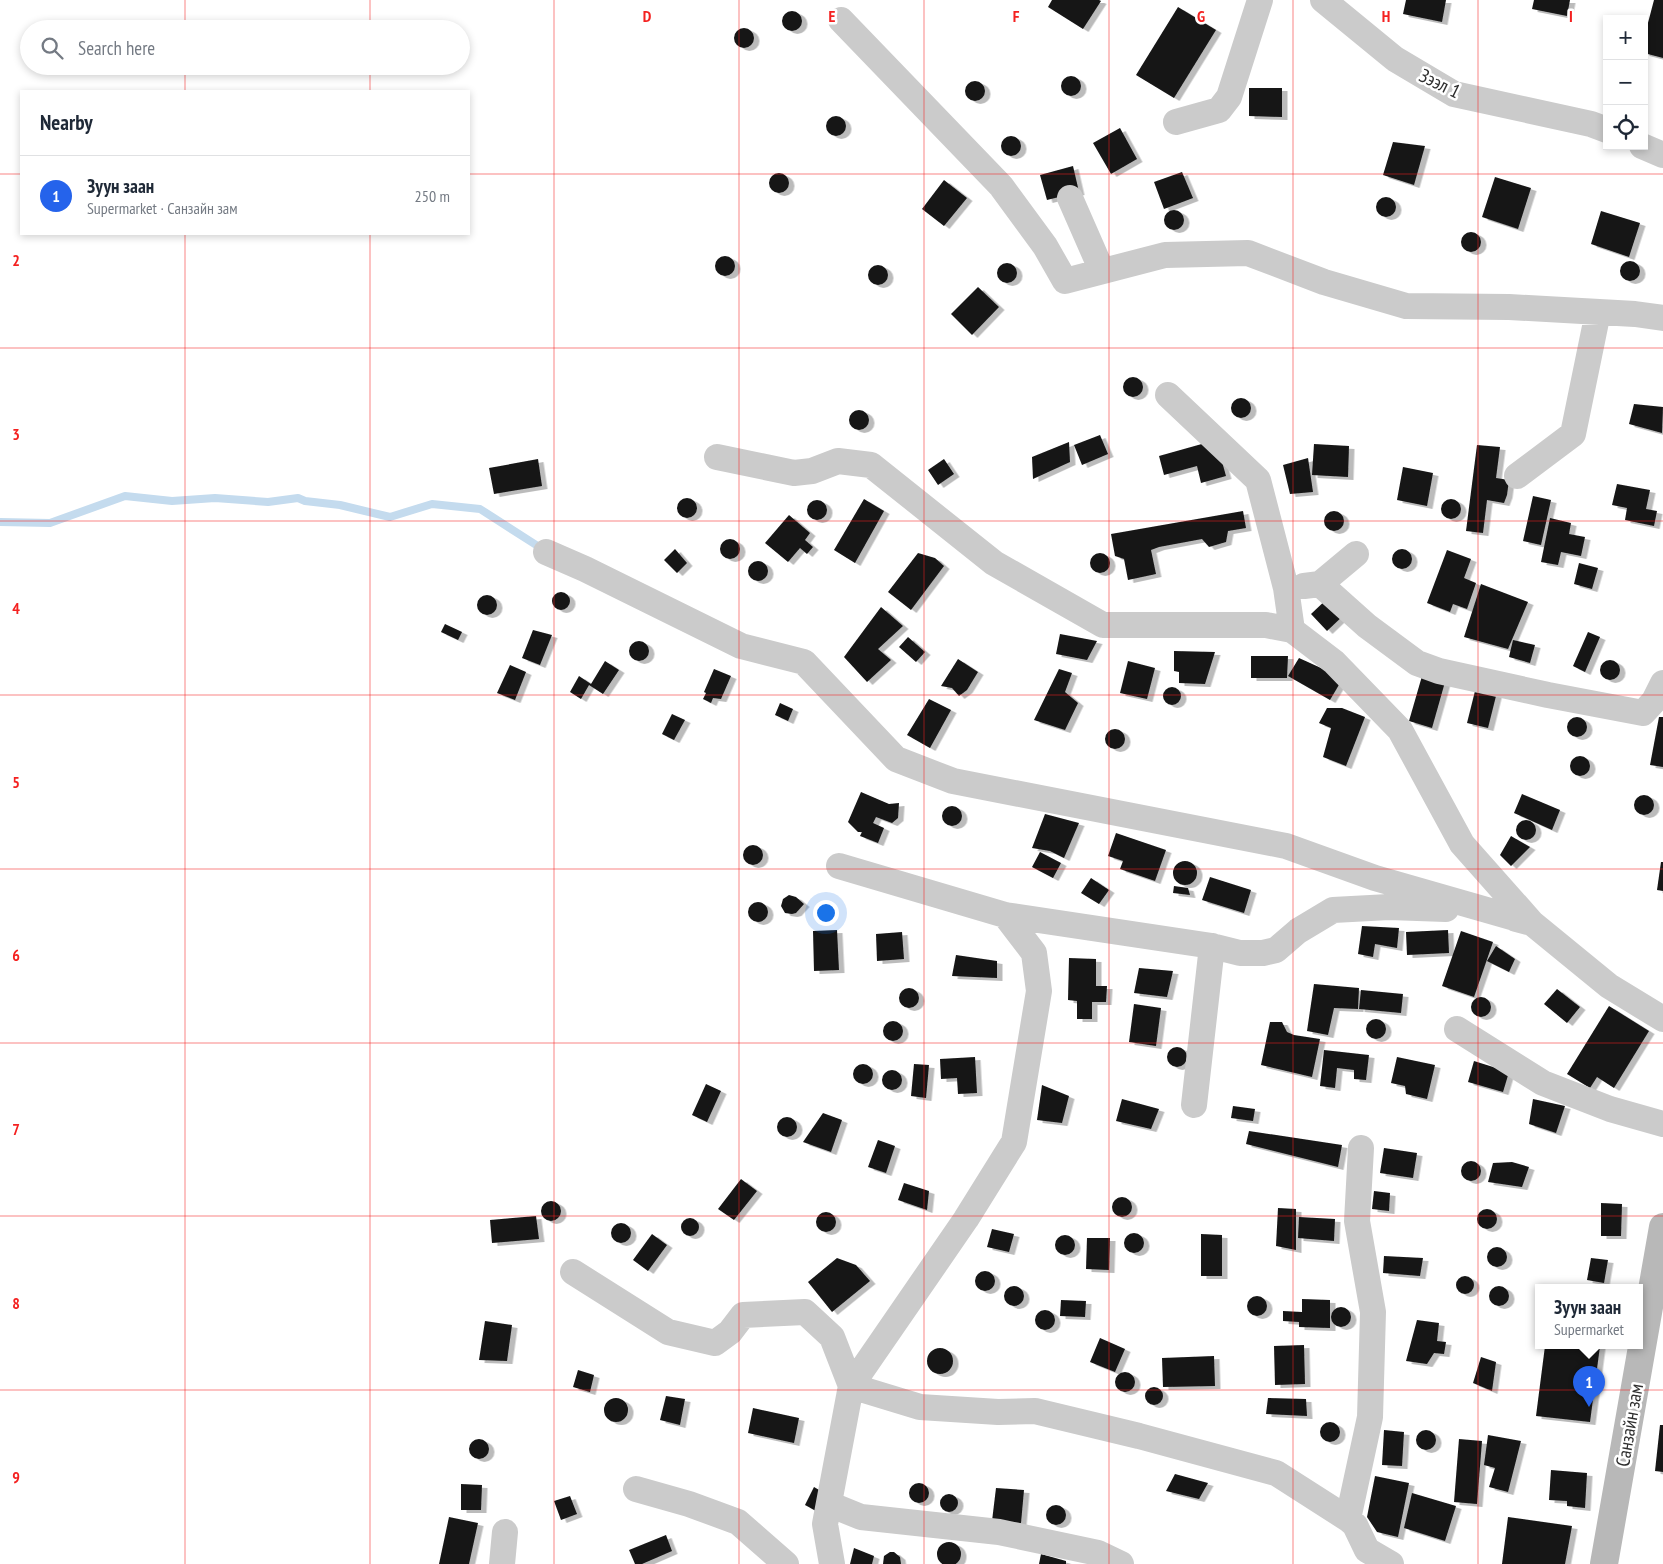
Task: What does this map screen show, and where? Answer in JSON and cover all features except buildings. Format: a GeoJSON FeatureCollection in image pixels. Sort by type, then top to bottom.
{"type":"FeatureCollection","features":[{"type":"Feature","properties":{"kind":"main road","name":"Санзайн зам"},"geometry":{"type":"LineString","coordinates":[[1643,1341],[1663,1227]]}},
{"type":"Feature","properties":{"kind":"main road","name":"Санзайн зам"},"geometry":{"type":"LineString","coordinates":[[1604,1564],[1642,1349]]}},
{"type":"Feature","properties":{"kind":"street"},"geometry":{"type":"LineString","coordinates":[[1176,122],[1219,110],[1229,97],[1260,0]]}},
{"type":"Feature","properties":{"kind":"street","name":"Зээл 1"},"geometry":{"type":"LineString","coordinates":[[1323,0],[1348,10],[1395,59],[1454,94],[1591,124],[1603,128]]}},
{"type":"Feature","properties":{"kind":"street"},"geometry":{"type":"LineString","coordinates":[[841,20],[1001,186],[1045,246],[1064,281],[1165,256],[1248,253],[1324,282],[1406,306],[1509,307],[1663,318]]}},
{"type":"Feature","properties":{"kind":"street"},"geometry":{"type":"LineString","coordinates":[[1648,149],[1663,155]]}},
{"type":"Feature","properties":{"kind":"street"},"geometry":{"type":"LineString","coordinates":[[1070,198],[1102,271]]}},
{"type":"Feature","properties":{"kind":"street"},"geometry":{"type":"LineString","coordinates":[[1517,476],[1573,434],[1598,312]]}},
{"type":"Feature","properties":{"kind":"street"},"geometry":{"type":"LineString","coordinates":[[1168,395],[1258,480],[1286,588],[1292,630]]}},
{"type":"Feature","properties":{"kind":"street"},"geometry":{"type":"LineString","coordinates":[[716,457],[794,473],[812,471],[838,461],[871,465],[994,563],[1104,626],[1266,626],[1292,630],[1334,662],[1400,730],[1462,844],[1532,923],[1609,986],[1663,1019]]}},
{"type":"Feature","properties":{"kind":"street"},"geometry":{"type":"LineString","coordinates":[[546,552],[585,569],[741,646],[804,662],[896,759],[953,781],[1286,846],[1375,878],[1532,923]]}},
{"type":"Feature","properties":{"kind":"street"},"geometry":{"type":"LineString","coordinates":[[1286,588],[1320,584],[1356,554]]}},
{"type":"Feature","properties":{"kind":"street"},"geometry":{"type":"LineString","coordinates":[[1320,584],[1367,626],[1410,658],[1438,671],[1643,713],[1654,701],[1663,683]]}},
{"type":"Feature","properties":{"kind":"street"},"geometry":{"type":"LineString","coordinates":[[839,866],[1005,915],[1212,946],[1240,953],[1263,953],[1276,950],[1298,931],[1333,910],[1389,907],[1487,911],[1532,923]]}},
{"type":"Feature","properties":{"kind":"street"},"geometry":{"type":"LineString","coordinates":[[832,1564],[825,1524],[851,1386],[966,1219],[1014,1142],[1039,990],[1034,952],[1005,915]]}},
{"type":"Feature","properties":{"kind":"street"},"geometry":{"type":"LineString","coordinates":[[1194,1105],[1212,946]]}},
{"type":"Feature","properties":{"kind":"street"},"geometry":{"type":"LineString","coordinates":[[1458,1029],[1543,1083],[1610,1109],[1663,1124]]}},
{"type":"Feature","properties":{"kind":"street"},"geometry":{"type":"LineString","coordinates":[[1348,1518],[1370,1417],[1373,1312],[1356,1221],[1361,1148]]}},
{"type":"Feature","properties":{"kind":"street"},"geometry":{"type":"LineString","coordinates":[[573,1272],[668,1332],[715,1343],[730,1332],[743,1315],[805,1312],[832,1337],[851,1386]]}},
{"type":"Feature","properties":{"kind":"street"},"geometry":{"type":"LineString","coordinates":[[851,1386],[920,1408],[998,1412],[1036,1411],[1276,1473],[1348,1518],[1356,1526],[1367,1550],[1390,1564]]}},
{"type":"Feature","properties":{"kind":"street"},"geometry":{"type":"LineString","coordinates":[[636,1489],[689,1504],[738,1522],[786,1564]]}},
{"type":"Feature","properties":{"kind":"street"},"geometry":{"type":"LineString","coordinates":[[829,1504],[860,1517],[999,1532],[1098,1553],[1121,1564]]}},
{"type":"Feature","properties":{"kind":"street"},"geometry":{"type":"LineString","coordinates":[[502,1564],[505,1532]]}},
{"type":"Feature","properties":{"kind":"waterway"},"geometry":{"type":"LineString","coordinates":[[0,522],[50,523],[125,496],[172,501],[215,498],[268,502],[298,498],[305,501],[340,505],[390,517],[432,504],[480,509],[544,550]]}},
{"type":"Feature","properties":{"kind":"place","name":"Зуун заан"},"geometry":{"type":"Point","coordinates":[1589,1407]}}]}
